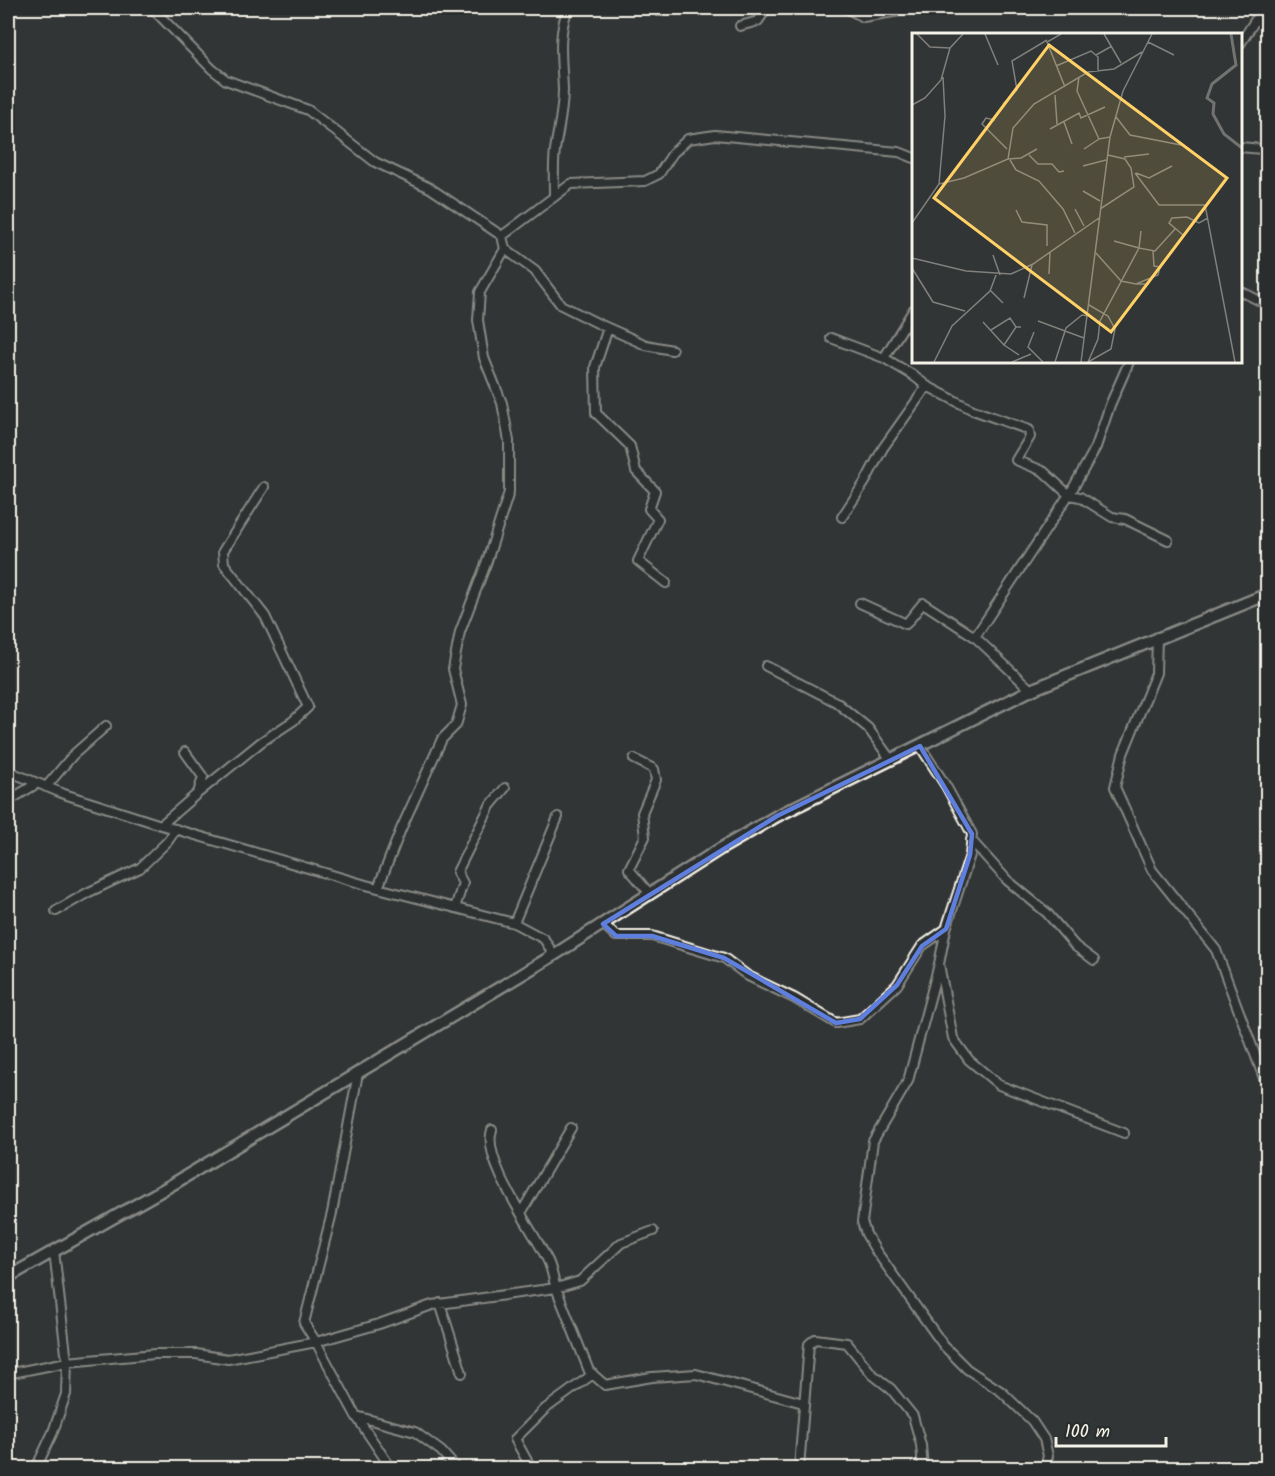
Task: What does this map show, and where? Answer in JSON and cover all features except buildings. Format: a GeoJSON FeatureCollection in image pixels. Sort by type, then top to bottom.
{"type":"FeatureCollection","features":[{"type":"Feature","properties":{"kind":"main road"},"geometry":{"type":"LineString","coordinates":[[8,1277],[173,1184],[554,955],[777,816],[1031,690],[1268,594]]}},
{"type":"Feature","properties":{"kind":"street"},"geometry":{"type":"LineString","coordinates":[[152,8],[225,80],[308,110],[375,162],[430,188],[502,236],[505,249],[535,271],[561,304],[646,345],[672,350]]}},
{"type":"Feature","properties":{"kind":"street"},"geometry":{"type":"LineString","coordinates":[[554,197],[555,151],[561,123],[563,90],[560,62],[561,28],[568,8]]}},
{"type":"Feature","properties":{"kind":"street"},"geometry":{"type":"LineString","coordinates":[[740,26],[758,21],[767,8]]}},
{"type":"Feature","properties":{"kind":"street"},"geometry":{"type":"LineString","coordinates":[[846,8],[863,17],[909,8]]}},
{"type":"Feature","properties":{"kind":"street"},"geometry":{"type":"LineString","coordinates":[[1242,41],[1263,8]]}},
{"type":"Feature","properties":{"kind":"street"},"geometry":{"type":"LineString","coordinates":[[502,236],[571,184],[645,181],[659,174],[673,153],[688,139],[715,135],[899,152],[912,157]]}},
{"type":"Feature","properties":{"kind":"street"},"geometry":{"type":"LineString","coordinates":[[1242,147],[1262,149],[1268,154]]}},
{"type":"Feature","properties":{"kind":"street"},"geometry":{"type":"LineString","coordinates":[[378,888],[401,829],[442,739],[456,725],[462,705],[453,669],[460,632],[487,561],[509,492],[509,441],[502,403],[484,358],[478,320],[480,292],[505,249]]}},
{"type":"Feature","properties":{"kind":"street"},"geometry":{"type":"LineString","coordinates":[[1242,292],[1268,304]]}},
{"type":"Feature","properties":{"kind":"street"},"geometry":{"type":"LineString","coordinates":[[884,358],[912,312]]}},
{"type":"Feature","properties":{"kind":"street"},"geometry":{"type":"LineString","coordinates":[[608,328],[595,367],[596,413],[630,446],[636,471],[655,491],[649,509],[658,519],[638,561],[666,583]]}},
{"type":"Feature","properties":{"kind":"street"},"geometry":{"type":"LineString","coordinates":[[831,338],[884,358],[912,374],[927,386],[973,410],[1029,430],[1030,437],[1016,460],[1043,471],[1069,495],[1080,497],[1112,517],[1125,519],[1168,540]]}},
{"type":"Feature","properties":{"kind":"street"},"geometry":{"type":"LineString","coordinates":[[975,637],[1069,495],[1096,447],[1110,405],[1129,363]]}},
{"type":"Feature","properties":{"kind":"street"},"geometry":{"type":"LineString","coordinates":[[842,517],[865,482],[883,448],[927,386]]}},
{"type":"Feature","properties":{"kind":"street"},"geometry":{"type":"LineString","coordinates":[[161,825],[261,742],[293,721],[308,707],[265,616],[224,564],[223,551],[264,487]]}},
{"type":"Feature","properties":{"kind":"street"},"geometry":{"type":"LineString","coordinates":[[860,603],[906,624],[923,603],[975,637],[1031,690]]}},
{"type":"Feature","properties":{"kind":"street"},"geometry":{"type":"LineString","coordinates":[[1157,638],[1156,673],[1123,754],[1114,787],[1152,870],[1216,950],[1268,1089]]}},
{"type":"Feature","properties":{"kind":"street"},"geometry":{"type":"LineString","coordinates":[[766,666],[836,702],[868,728],[891,760]]}},
{"type":"Feature","properties":{"kind":"street"},"geometry":{"type":"LineString","coordinates":[[46,788],[73,755],[106,726]]}},
{"type":"Feature","properties":{"kind":"street"},"geometry":{"type":"LineString","coordinates":[[920,746],[946,786],[972,834],[970,855],[946,929],[908,1081],[873,1141],[862,1222],[876,1251],[944,1346],[967,1369],[1002,1392],[1032,1421],[1044,1439],[1048,1456],[1045,1468]]}},
{"type":"Feature","properties":{"kind":"street"},"geometry":{"type":"LineString","coordinates":[[185,752],[202,777],[198,793]]}},
{"type":"Feature","properties":{"kind":"street"},"geometry":{"type":"LineString","coordinates":[[634,759],[654,768],[656,780],[642,813],[645,837],[629,869],[650,894]]}},
{"type":"Feature","properties":{"kind":"street"},"geometry":{"type":"LineString","coordinates":[[8,771],[46,788],[161,825],[378,888],[514,923],[544,939],[554,955]]}},
{"type":"Feature","properties":{"kind":"street"},"geometry":{"type":"LineString","coordinates":[[8,801],[36,784]]}},
{"type":"Feature","properties":{"kind":"street"},"geometry":{"type":"LineString","coordinates":[[455,908],[463,883],[457,872],[490,806],[506,788]]}},
{"type":"Feature","properties":{"kind":"street"},"geometry":{"type":"LineString","coordinates":[[514,923],[558,817]]}},
{"type":"Feature","properties":{"kind":"street"},"geometry":{"type":"LineString","coordinates":[[56,911],[87,893],[140,868],[168,841],[176,829]]}},
{"type":"Feature","properties":{"kind":"street"},"geometry":{"type":"LineString","coordinates":[[971,840],[1007,880],[1047,913],[1075,946],[1094,960]]}},
{"type":"Feature","properties":{"kind":"street"},"geometry":{"type":"LineString","coordinates":[[603,924],[616,936],[652,936],[724,958],[748,976],[794,998],[836,1023],[860,1019],[897,985],[922,946],[946,929]]}},
{"type":"Feature","properties":{"kind":"street"},"geometry":{"type":"LineString","coordinates":[[939,964],[953,1038],[969,1060],[999,1085],[1124,1133]]}},
{"type":"Feature","properties":{"kind":"street"},"geometry":{"type":"LineString","coordinates":[[357,1073],[332,1213],[304,1323],[356,1416],[391,1468]]}},
{"type":"Feature","properties":{"kind":"street"},"geometry":{"type":"LineString","coordinates":[[521,1213],[571,1128]]}},
{"type":"Feature","properties":{"kind":"street"},"geometry":{"type":"LineString","coordinates":[[492,1130],[489,1138],[491,1152],[521,1213],[549,1262],[556,1288],[589,1371],[605,1385],[652,1377],[696,1374],[803,1403]]}},
{"type":"Feature","properties":{"kind":"street"},"geometry":{"type":"LineString","coordinates":[[8,1376],[12,1373],[68,1362],[155,1354],[196,1354],[228,1359],[316,1342],[440,1303],[556,1288],[580,1281],[621,1243],[653,1231]]}},
{"type":"Feature","properties":{"kind":"street"},"geometry":{"type":"LineString","coordinates":[[36,1468],[53,1432],[66,1394],[68,1362],[54,1251]]}},
{"type":"Feature","properties":{"kind":"street"},"geometry":{"type":"LineString","coordinates":[[440,1303],[462,1373]]}},
{"type":"Feature","properties":{"kind":"street"},"geometry":{"type":"LineString","coordinates":[[799,1468],[809,1344],[815,1339],[847,1343],[872,1374],[891,1389],[913,1416],[921,1445],[923,1468]]}},
{"type":"Feature","properties":{"kind":"street"},"geometry":{"type":"LineString","coordinates":[[531,1468],[515,1439],[545,1409],[593,1374]]}},
{"type":"Feature","properties":{"kind":"street"},"geometry":{"type":"LineString","coordinates":[[356,1416],[415,1432],[441,1451],[456,1468]]}},
{"type":"Feature","properties":{"kind":"highlighted area"},"geometry":{"type":"Polygon","coordinates":[[[920,746],[972,834],[970,855],[946,929],[922,946],[897,985],[860,1019],[836,1023],[724,958],[652,936],[616,936],[603,924],[777,816],[920,746]]]}}]}
